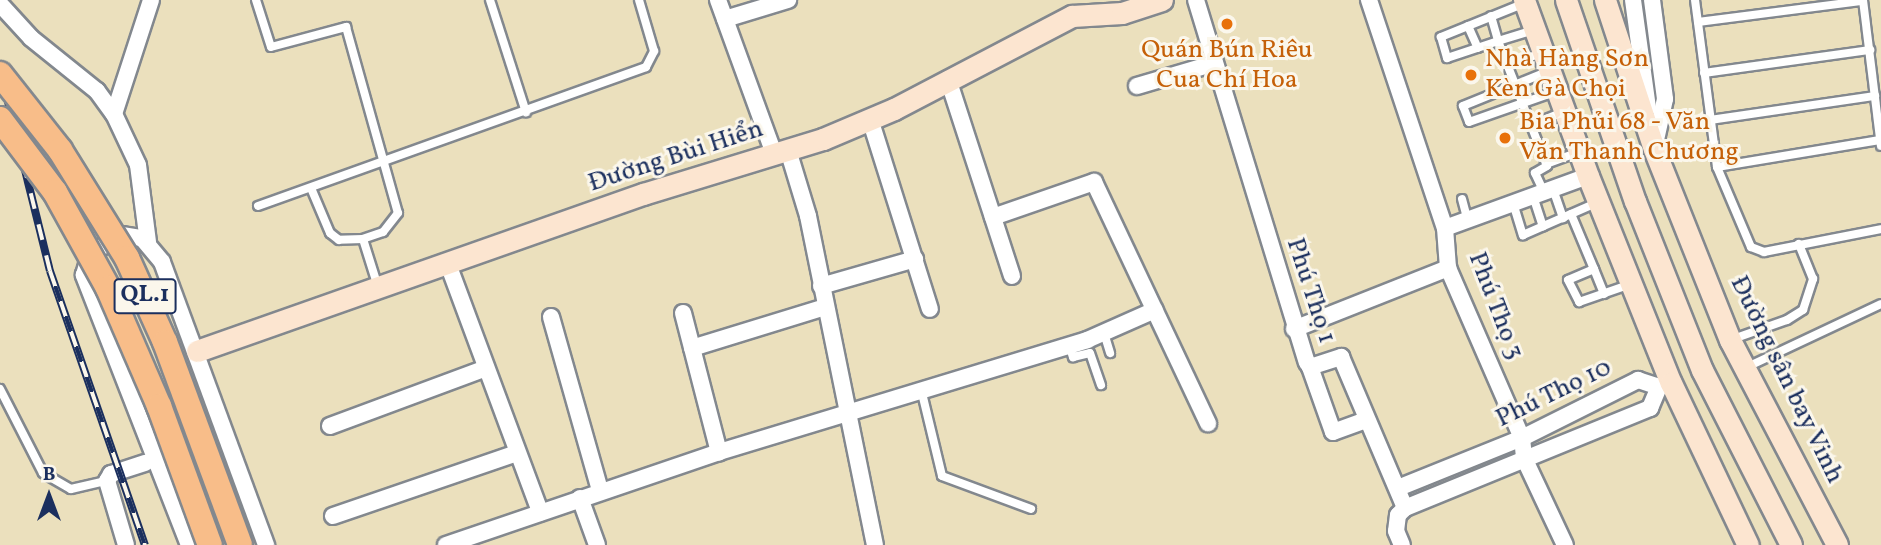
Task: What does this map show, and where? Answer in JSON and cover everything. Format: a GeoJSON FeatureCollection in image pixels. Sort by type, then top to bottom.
{"type":"FeatureCollection","features":[{"type":"Feature","properties":{"kind":"main road","name":"Đường Bùi Hiển"},"geometry":{"type":"LineString","coordinates":[[197,351],[643,194],[781,152],[870,119],[1072,16],[1094,8],[1162,0]]}},
{"type":"Feature","properties":{"kind":"main road"},"geometry":{"type":"LineString","coordinates":[[1566,0],[1635,201],[1702,370],[1791,545]]}},
{"type":"Feature","properties":{"kind":"main road","name":"Đường sân bay Vinh"},"geometry":{"type":"LineString","coordinates":[[1605,0],[1654,149],[1730,340],[1837,545]]}},
{"type":"Feature","properties":{"kind":"main road"},"geometry":{"type":"LineString","coordinates":[[1525,1],[1578,152],[1631,285],[1665,385],[1748,545]]}},
{"type":"Feature","properties":{"kind":"main road","name":"QL.1"},"geometry":{"type":"LineString","coordinates":[[0,74],[60,150],[127,258],[165,342],[240,545]]}},
{"type":"Feature","properties":{"kind":"main road"},"geometry":{"type":"LineString","coordinates":[[0,119],[61,202],[108,288],[159,406],[210,545]]}},
{"type":"Feature","properties":{"kind":"main road"},"geometry":{"type":"LineString","coordinates":[[1665,385],[1702,370]]}},
{"type":"Feature","properties":{"kind":"street"},"geometry":{"type":"LineString","coordinates":[[114,114],[150,0]]}},
{"type":"Feature","properties":{"kind":"street"},"geometry":{"type":"LineString","coordinates":[[718,0],[781,152],[821,286],[876,545]]}},
{"type":"Feature","properties":{"kind":"street"},"geometry":{"type":"LineString","coordinates":[[725,19],[788,0]]}},
{"type":"Feature","properties":{"kind":"street","name":"Phú Thọ 1"},"geometry":{"type":"LineString","coordinates":[[1196,0],[1294,329],[1310,368],[1341,357],[1364,421],[1398,488],[1405,508],[1398,515],[1396,531],[1402,545]]}},
{"type":"Feature","properties":{"kind":"street","name":"Phú Thọ 3"},"geometry":{"type":"LineString","coordinates":[[1368,0],[1445,228],[1448,268],[1522,438],[1524,458],[1565,545]]}},
{"type":"Feature","properties":{"kind":"street"},"geometry":{"type":"LineString","coordinates":[[1633,0],[1654,149]]}},
{"type":"Feature","properties":{"kind":"street"},"geometry":{"type":"LineString","coordinates":[[1652,0],[1665,99],[1654,149]]}},
{"type":"Feature","properties":{"kind":"street"},"geometry":{"type":"LineString","coordinates":[[0,4],[31,38],[97,91],[114,114],[138,165],[148,242]]}},
{"type":"Feature","properties":{"kind":"street"},"geometry":{"type":"LineString","coordinates":[[1137,86],[1215,63]]}},
{"type":"Feature","properties":{"kind":"street"},"geometry":{"type":"LineString","coordinates":[[948,79],[1012,276]]}},
{"type":"Feature","properties":{"kind":"street"},"geometry":{"type":"LineString","coordinates":[[870,119],[930,309]]}},
{"type":"Feature","properties":{"kind":"street"},"geometry":{"type":"LineString","coordinates":[[1445,228],[1468,222],[1588,176]]}},
{"type":"Feature","properties":{"kind":"street"},"geometry":{"type":"LineString","coordinates":[[993,217],[1094,182],[1208,423]]}},
{"type":"Feature","properties":{"kind":"street"},"geometry":{"type":"LineString","coordinates":[[189,545],[84,275],[86,259],[106,242],[135,235],[148,242],[162,262],[197,351],[266,545]]}},
{"type":"Feature","properties":{"kind":"street"},"geometry":{"type":"LineString","coordinates":[[821,286],[915,259]]}},
{"type":"Feature","properties":{"kind":"street"},"geometry":{"type":"LineString","coordinates":[[448,264],[540,512]]}},
{"type":"Feature","properties":{"kind":"street"},"geometry":{"type":"LineString","coordinates":[[1294,329],[1448,268]]}},
{"type":"Feature","properties":{"kind":"street"},"geometry":{"type":"LineString","coordinates":[[692,348],[825,307]]}},
{"type":"Feature","properties":{"kind":"street"},"geometry":{"type":"LineString","coordinates":[[446,545],[600,490],[847,411],[1069,345],[1155,310]]}},
{"type":"Feature","properties":{"kind":"street"},"geometry":{"type":"LineString","coordinates":[[683,313],[719,452]]}},
{"type":"Feature","properties":{"kind":"street"},"geometry":{"type":"LineString","coordinates":[[551,317],[600,490]]}},
{"type":"Feature","properties":{"kind":"street"},"geometry":{"type":"LineString","coordinates":[[330,426],[486,368]]}},
{"type":"Feature","properties":{"kind":"street"},"geometry":{"type":"LineString","coordinates":[[1310,368],[1333,432],[1364,421]]}},
{"type":"Feature","properties":{"kind":"street","name":"Phú Thọ 10"},"geometry":{"type":"LineString","coordinates":[[1398,488],[1522,438],[1638,380],[1665,385],[1650,408],[1405,508]]}},
{"type":"Feature","properties":{"kind":"street"},"geometry":{"type":"LineString","coordinates":[[333,516],[517,453]]}},
{"type":"Feature","properties":{"kind":"street"},"geometry":{"type":"LineString","coordinates":[[126,545],[107,481],[111,474],[145,464]]}},
{"type":"Feature","properties":{"kind":"street"},"geometry":{"type":"LineString","coordinates":[[580,498],[597,545]]}},
{"type":"Feature","properties":{"kind":"lane"},"geometry":{"type":"LineString","coordinates":[[257,0],[271,47],[346,27],[386,162],[398,213],[389,228],[363,239],[334,237],[311,188]]}},
{"type":"Feature","properties":{"kind":"lane"},"geometry":{"type":"LineString","coordinates":[[490,0],[526,112]]}},
{"type":"Feature","properties":{"kind":"lane"},"geometry":{"type":"LineString","coordinates":[[258,206],[646,67],[654,51],[639,0]]}},
{"type":"Feature","properties":{"kind":"lane"},"geometry":{"type":"LineString","coordinates":[[1695,0],[1717,167],[1751,247],[1765,252],[1881,229]]}},
{"type":"Feature","properties":{"kind":"lane"},"geometry":{"type":"LineString","coordinates":[[1698,22],[1863,0],[1881,146]]}},
{"type":"Feature","properties":{"kind":"lane"},"geometry":{"type":"LineString","coordinates":[[1525,1],[1441,37],[1447,58],[1534,30]]}},
{"type":"Feature","properties":{"kind":"lane"},"geometry":{"type":"LineString","coordinates":[[1491,16],[1498,41],[1546,164]]}},
{"type":"Feature","properties":{"kind":"lane"},"geometry":{"type":"LineString","coordinates":[[1468,26],[1478,48]]}},
{"type":"Feature","properties":{"kind":"lane"},"geometry":{"type":"LineString","coordinates":[[1704,73],[1870,50]]}},
{"type":"Feature","properties":{"kind":"lane"},"geometry":{"type":"LineString","coordinates":[[1507,65],[1546,62]]}},
{"type":"Feature","properties":{"kind":"lane"},"geometry":{"type":"LineString","coordinates":[[1546,62],[1514,84],[1463,106],[1469,122],[1557,91]]}},
{"type":"Feature","properties":{"kind":"lane"},"geometry":{"type":"LineString","coordinates":[[1493,94],[1502,110]]}},
{"type":"Feature","properties":{"kind":"lane"},"geometry":{"type":"LineString","coordinates":[[1710,120],[1875,96]]}},
{"type":"Feature","properties":{"kind":"lane"},"geometry":{"type":"LineString","coordinates":[[1531,125],[1564,112]]}},
{"type":"Feature","properties":{"kind":"lane"},"geometry":{"type":"LineString","coordinates":[[1717,167],[1880,141]]}},
{"type":"Feature","properties":{"kind":"lane"},"geometry":{"type":"LineString","coordinates":[[1578,152],[1546,164],[1535,173],[1544,192],[1567,216],[1604,294]]}},
{"type":"Feature","properties":{"kind":"lane"},"geometry":{"type":"LineString","coordinates":[[1543,226],[1544,192]]}},
{"type":"Feature","properties":{"kind":"lane"},"geometry":{"type":"LineString","coordinates":[[1462,199],[1468,222]]}},
{"type":"Feature","properties":{"kind":"lane"},"geometry":{"type":"LineString","coordinates":[[1513,203],[1523,235],[1598,202]]}},
{"type":"Feature","properties":{"kind":"lane"},"geometry":{"type":"LineString","coordinates":[[363,239],[378,287]]}},
{"type":"Feature","properties":{"kind":"lane"},"geometry":{"type":"LineString","coordinates":[[1730,340],[1787,320],[1803,310],[1810,299],[1813,279],[1799,244]]}},
{"type":"Feature","properties":{"kind":"lane"},"geometry":{"type":"LineString","coordinates":[[1594,269],[1568,279],[1579,302],[1631,285]]}},
{"type":"Feature","properties":{"kind":"lane"},"geometry":{"type":"LineString","coordinates":[[1745,368],[1881,304]]}},
{"type":"Feature","properties":{"kind":"lane"},"geometry":{"type":"LineString","coordinates":[[1104,333],[1111,353]]}},
{"type":"Feature","properties":{"kind":"lane"},"geometry":{"type":"LineString","coordinates":[[1069,345],[1073,357],[1090,353],[1101,386]]}},
{"type":"Feature","properties":{"kind":"lane"},"geometry":{"type":"LineString","coordinates":[[0,389],[43,473],[71,489],[107,481]]}},
{"type":"Feature","properties":{"kind":"lane"},"geometry":{"type":"LineString","coordinates":[[921,389],[942,476],[1031,509]]}},
{"type":"Feature","properties":{"kind":"railway"},"geometry":{"type":"LineString","coordinates":[[0,69],[50,271],[145,545]]}},
{"type":"Feature","properties":{"kind":"place","name":"Quán Bún Riêu Cua Chí Hoa"},"geometry":{"type":"Point","coordinates":[1227,24]}},
{"type":"Feature","properties":{"kind":"place","name":"Nhà Hàng Sơn Kèn Gà Chọi"},"geometry":{"type":"Point","coordinates":[1471,75]}},
{"type":"Feature","properties":{"kind":"place","name":"Bia Phủi 68 - Văn Văn Thanh Chương"},"geometry":{"type":"Point","coordinates":[1505,138]}}]}
